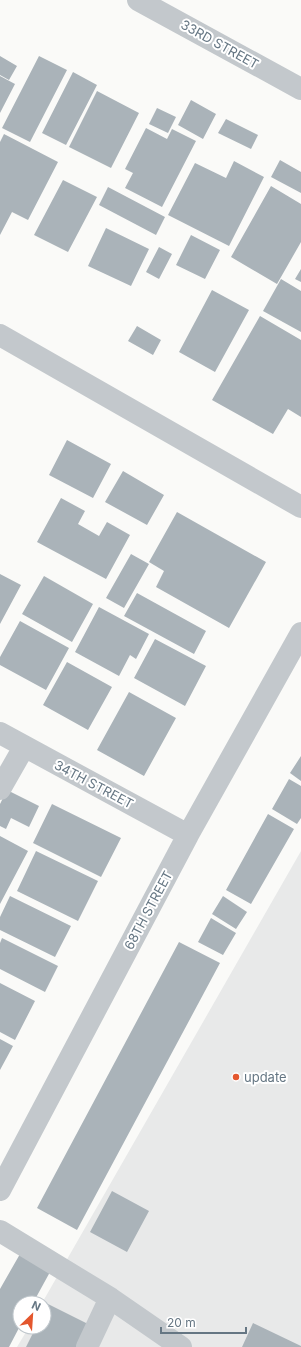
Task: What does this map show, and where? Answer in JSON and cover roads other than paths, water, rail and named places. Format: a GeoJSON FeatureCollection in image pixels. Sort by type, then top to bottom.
{"type":"FeatureCollection","features":[{"type":"Feature","properties":{"kind":"street","name":"33RD STREET"},"geometry":{"type":"LineString","coordinates":[[138,0],[301,89]]}},
{"type":"Feature","properties":{"kind":"street"},"geometry":{"type":"LineString","coordinates":[[0,335],[301,507]]}},
{"type":"Feature","properties":{"kind":"street","name":"68TH STREET"},"geometry":{"type":"LineString","coordinates":[[0,1190],[188,835],[301,633]]}},
{"type":"Feature","properties":{"kind":"street","name":"34TH STREET"},"geometry":{"type":"LineString","coordinates":[[0,734],[188,835]]}},
{"type":"Feature","properties":{"kind":"street"},"geometry":{"type":"LineString","coordinates":[[0,789],[24,747]]}},
{"type":"Feature","properties":{"kind":"street"},"geometry":{"type":"LineString","coordinates":[[0,1231],[110,1298],[181,1347]]}},
{"type":"Feature","properties":{"kind":"street"},"geometry":{"type":"LineString","coordinates":[[87,1347],[110,1298]]}},
{"type":"Feature","properties":{"kind":"place","name":"update"},"geometry":{"type":"Point","coordinates":[236,1077]}}]}
